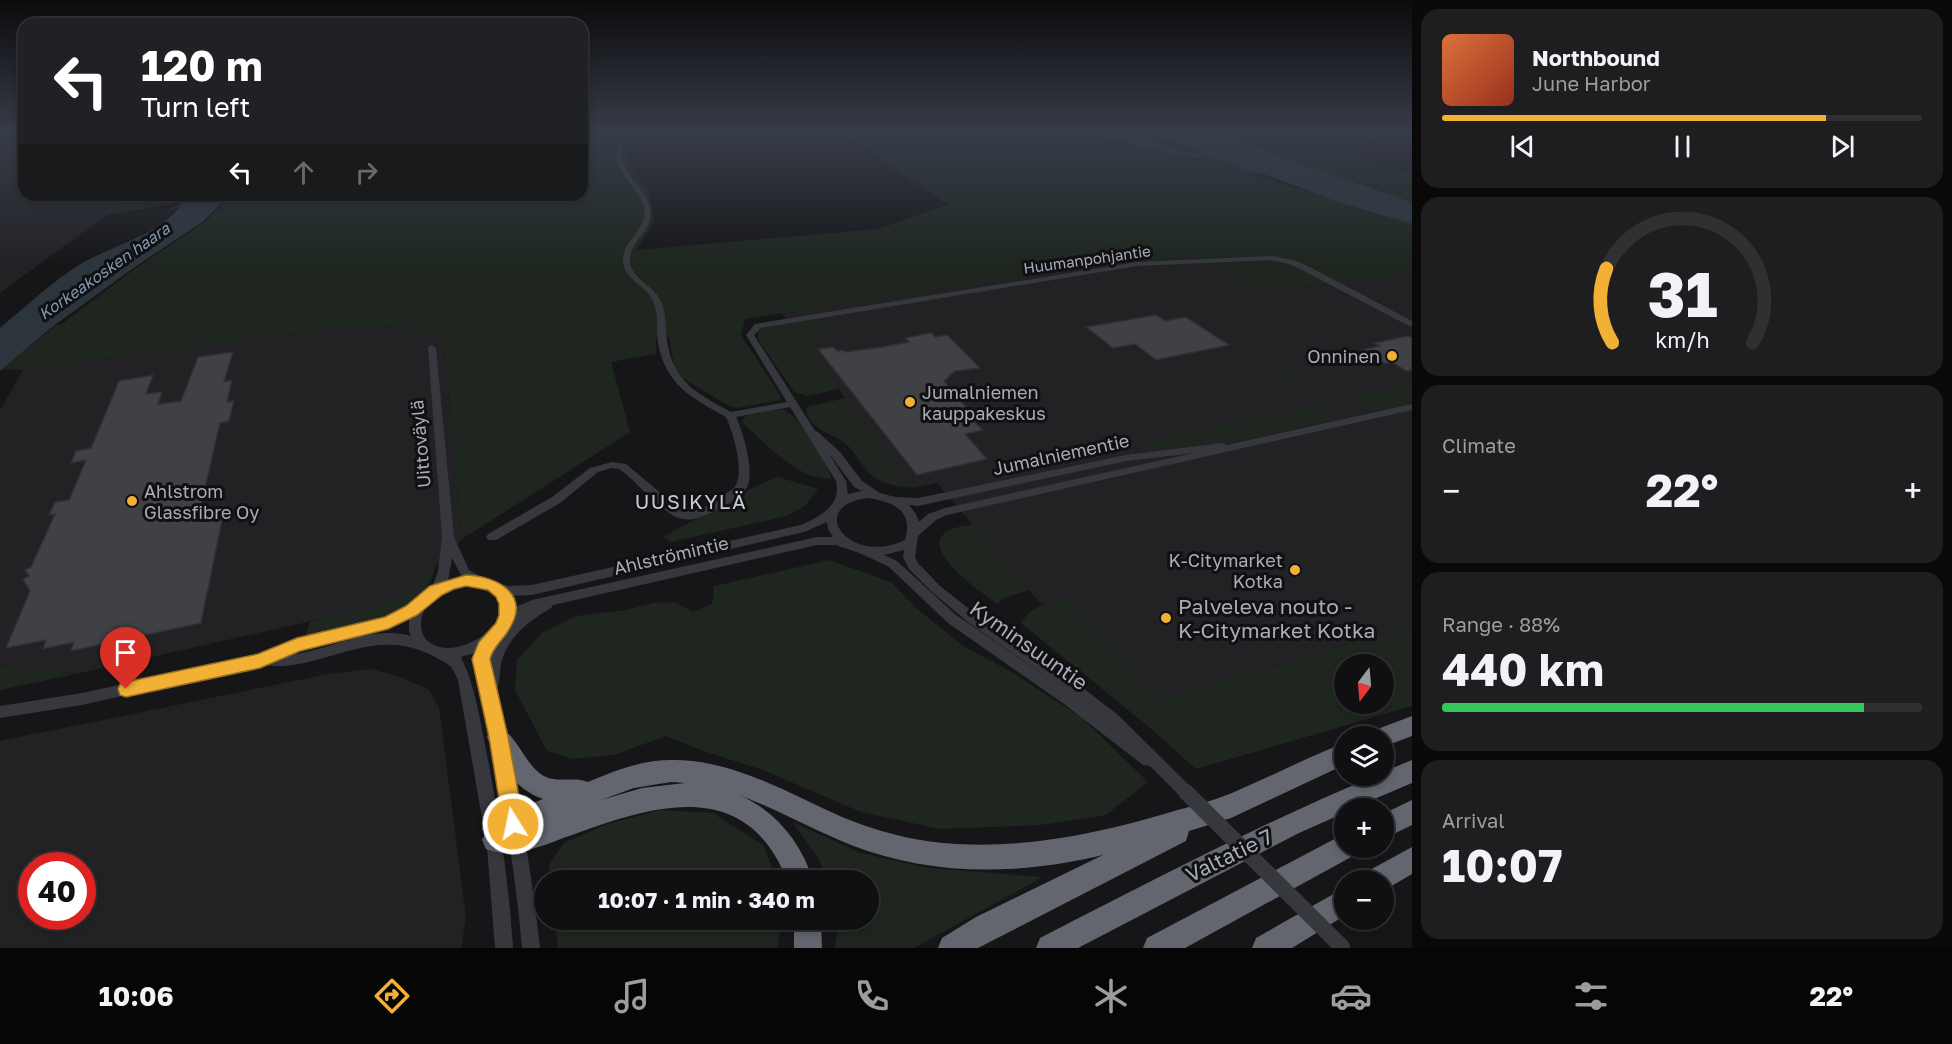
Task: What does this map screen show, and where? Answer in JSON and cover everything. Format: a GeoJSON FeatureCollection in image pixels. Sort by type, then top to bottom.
{"type":"FeatureCollection","features":[{"type":"Feature","properties":{"kind":"highway"},"geometry":{"type":"LineString","coordinates":[[1394,733],[1412,726]]}},
{"type":"Feature","properties":{"kind":"highway"},"geometry":{"type":"LineString","coordinates":[[498,737],[514,765],[534,785],[565,793],[601,788]]}},
{"type":"Feature","properties":{"kind":"highway"},"geometry":{"type":"LineString","coordinates":[[952,948],[986,927],[1105,866],[1334,759]]}},
{"type":"Feature","properties":{"kind":"highway"},"geometry":{"type":"LineString","coordinates":[[509,835],[601,788],[648,773],[687,771],[710,774],[729,780],[867,838],[940,856],[1015,858],[1093,845],[1149,831],[1230,806]]}},
{"type":"Feature","properties":{"kind":"highway","name":"Valtatie 7"},"geometry":{"type":"LineString","coordinates":[[1050,948],[1290,824],[1412,771]]}},
{"type":"Feature","properties":{"kind":"highway"},"geometry":{"type":"LineString","coordinates":[[509,835],[657,795],[705,794],[741,808],[767,827],[788,852],[796,870]]}},
{"type":"Feature","properties":{"kind":"highway"},"geometry":{"type":"LineString","coordinates":[[1394,821],[1412,812]]}},
{"type":"Feature","properties":{"kind":"highway"},"geometry":{"type":"LineString","coordinates":[[1157,948],[1334,852]]}},
{"type":"Feature","properties":{"kind":"highway"},"geometry":{"type":"LineString","coordinates":[[1394,870],[1412,860]]}},
{"type":"Feature","properties":{"kind":"highway"},"geometry":{"type":"LineString","coordinates":[[1266,948],[1334,907]]}},
{"type":"Feature","properties":{"kind":"highway"},"geometry":{"type":"LineString","coordinates":[[808,930],[808,948]]}},
{"type":"Feature","properties":{"kind":"street"},"geometry":{"type":"LineString","coordinates":[[492,537],[556,500],[594,470],[612,465],[622,466],[683,516],[696,515],[738,491],[743,485],[741,452],[735,425],[730,415],[681,385],[669,371],[664,358],[658,302],[652,291],[627,266],[626,259],[629,249],[648,223],[648,209],[642,193],[632,178]]}},
{"type":"Feature","properties":{"kind":"street","name":"Huumanpohjantie"},"geometry":{"type":"LineString","coordinates":[[791,404],[750,335],[755,328],[772,322],[1137,264],[1271,258],[1291,262],[1412,324]]}},
{"type":"Feature","properties":{"kind":"street","name":"Uittoväylä"},"geometry":{"type":"LineString","coordinates":[[432,348],[448,537],[444,554],[444,578],[436,591]]}},
{"type":"Feature","properties":{"kind":"street"},"geometry":{"type":"LineString","coordinates":[[730,415],[791,404],[841,481],[843,489],[831,523],[835,532],[861,549],[882,553],[896,550],[912,538],[912,517],[905,508],[858,484],[836,454],[806,426]]}},
{"type":"Feature","properties":{"kind":"street","name":"Jumalniementie"},"geometry":{"type":"LineString","coordinates":[[912,538],[932,517],[945,512],[1189,459],[1412,407]]}},
{"type":"Feature","properties":{"kind":"street","name":"Jumalniementie"},"geometry":{"type":"LineString","coordinates":[[894,501],[918,502],[1126,458],[1214,446],[1238,446]]}},
{"type":"Feature","properties":{"kind":"street"},"geometry":{"type":"LineString","coordinates":[[837,506],[855,495],[881,496]]}},
{"type":"Feature","properties":{"kind":"street","name":"Ahlströmintie"},"geometry":{"type":"LineString","coordinates":[[487,583],[509,591],[532,590],[688,556],[804,528],[822,520],[837,506]]}},
{"type":"Feature","properties":{"kind":"street","name":"Uittoväylä"},"geometry":{"type":"LineString","coordinates":[[448,537],[464,573],[487,583]]}},
{"type":"Feature","properties":{"kind":"street","name":"Kyminsuuntie"},"geometry":{"type":"LineString","coordinates":[[912,538],[909,557],[913,566],[948,600],[1056,675],[1113,719],[1342,948]]}},
{"type":"Feature","properties":{"kind":"street","name":"Ahlströmintie"},"geometry":{"type":"LineString","coordinates":[[497,632],[510,615],[520,609],[563,598],[817,541],[837,541],[861,549]]}},
{"type":"Feature","properties":{"kind":"street","name":"Kyminsuuntie"},"geometry":{"type":"LineString","coordinates":[[861,549],[893,564],[952,618],[1069,700],[1168,774]]}},
{"type":"Feature","properties":{"kind":"street"},"geometry":{"type":"LineString","coordinates":[[0,712],[82,699],[260,660],[297,645],[388,622],[411,611],[436,591],[466,580],[487,583],[503,593],[507,604],[507,615],[485,647],[481,659],[498,737],[509,835],[502,901],[504,948]]}},
{"type":"Feature","properties":{"kind":"street"},"geometry":{"type":"LineString","coordinates":[[493,713],[491,676],[500,645],[526,617],[563,598]]}},
{"type":"Feature","properties":{"kind":"street"},"geometry":{"type":"LineString","coordinates":[[424,600],[416,612],[413,624],[415,636],[428,648],[448,654],[464,652],[479,646],[497,632]]}},
{"type":"Feature","properties":{"kind":"street"},"geometry":{"type":"LineString","coordinates":[[260,660],[295,660],[388,638],[406,638],[451,657],[463,672],[526,894],[531,948]]}},
{"type":"Feature","properties":{"kind":"shaded area"},"geometry":{"type":"Polygon","coordinates":[[[0,178],[18,178],[18,201],[126,201],[0,293],[0,178]]]}},
{"type":"Feature","properties":{"kind":"shaded area"},"geometry":{"type":"Polygon","coordinates":[[[588,178],[639,178],[648,190],[654,222],[636,250],[878,229],[948,205],[908,178],[1265,178],[1412,224],[1412,274],[1259,292],[1201,258],[1132,260],[745,319],[741,335],[780,395],[780,400],[736,408],[686,380],[675,371],[669,337],[656,338],[656,354],[611,362],[630,432],[462,539],[443,337],[382,326],[355,326],[23,370],[2,369],[56,325],[62,324],[133,270],[205,222],[226,201],[588,201],[588,178]]]}},
{"type":"Feature","properties":{"kind":"shaded area"},"geometry":{"type":"Polygon","coordinates":[[[1343,178],[1412,178],[1412,202],[1343,178]]]}},
{"type":"Feature","properties":{"kind":"shaded area"},"geometry":{"type":"Polygon","coordinates":[[[126,201],[174,201],[171,204],[106,215],[126,201]]]}},
{"type":"Feature","properties":{"kind":"shaded area"},"geometry":{"type":"Polygon","coordinates":[[[1201,258],[1259,292],[1412,274],[1412,625],[1159,700],[1067,598],[1041,604],[937,483],[913,488],[781,312],[1132,260],[1201,258]]]}},
{"type":"Feature","properties":{"kind":"shaded area"},"geometry":{"type":"Polygon","coordinates":[[[799,320],[831,327],[833,331],[818,338],[809,348],[839,389],[807,396],[794,392],[758,339],[758,331],[762,328],[799,320]]]}},
{"type":"Feature","properties":{"kind":"shaded area"},"geometry":{"type":"Polygon","coordinates":[[[355,326],[382,326],[443,337],[462,539],[403,598],[357,611],[75,674],[0,665],[0,410],[23,370],[355,326]]]}},
{"type":"Feature","properties":{"kind":"shaded area"},"geometry":{"type":"Polygon","coordinates":[[[1247,354],[1260,355],[1299,380],[1289,382],[1247,354]]]}},
{"type":"Feature","properties":{"kind":"shaded area"},"geometry":{"type":"Polygon","coordinates":[[[1412,384],[1412,401],[1369,407],[1343,398],[1412,384]]]}},
{"type":"Feature","properties":{"kind":"shaded area"},"geometry":{"type":"Polygon","coordinates":[[[846,398],[913,488],[890,484],[872,476],[849,447],[811,421],[806,407],[846,398]]]}},
{"type":"Feature","properties":{"kind":"shaded area"},"geometry":{"type":"Polygon","coordinates":[[[1322,403],[1332,409],[1333,413],[1324,417],[1325,421],[1232,442],[1145,449],[1138,443],[1322,403]]]}},
{"type":"Feature","properties":{"kind":"shaded area"},"geometry":{"type":"Polygon","coordinates":[[[781,409],[788,412],[803,428],[832,479],[819,478],[806,473],[783,460],[742,420],[747,415],[781,409]]]}},
{"type":"Feature","properties":{"kind":"shaded area"},"geometry":{"type":"Polygon","coordinates":[[[778,477],[818,489],[805,506],[787,516],[671,542],[663,537],[756,486],[778,477]]]}},
{"type":"Feature","properties":{"kind":"shaded area"},"geometry":{"type":"Polygon","coordinates":[[[973,524],[1029,590],[1004,598],[997,604],[956,571],[941,550],[940,540],[949,530],[973,524]]]}},
{"type":"Feature","properties":{"kind":"shaded area"},"geometry":{"type":"Polygon","coordinates":[[[829,560],[891,582],[916,608],[963,646],[1012,672],[1082,718],[1148,782],[1106,815],[1040,825],[940,829],[861,812],[763,770],[709,753],[666,736],[614,755],[572,759],[547,751],[515,690],[517,660],[542,633],[576,616],[626,610],[653,603],[674,602],[693,612],[712,604],[714,586],[829,560]]]}},
{"type":"Feature","properties":{"kind":"shaded area"},"geometry":{"type":"Polygon","coordinates":[[[435,565],[429,584],[417,599],[402,610],[364,625],[305,637],[310,622],[403,598],[435,565]]]}},
{"type":"Feature","properties":{"kind":"shaded area"},"geometry":{"type":"Polygon","coordinates":[[[1067,598],[1159,700],[1412,625],[1412,706],[1394,711],[1394,654],[1334,654],[1334,714],[1385,714],[1343,726],[1334,726],[1334,729],[1196,769],[1149,727],[1021,623],[1035,608],[1067,598]]]}},
{"type":"Feature","properties":{"kind":"shaded area"},"geometry":{"type":"Polygon","coordinates":[[[0,665],[75,674],[0,690],[0,665]]]}},
{"type":"Feature","properties":{"kind":"shaded area"},"geometry":{"type":"Polygon","coordinates":[[[371,669],[400,677],[428,689],[439,707],[466,918],[461,948],[0,948],[0,741],[328,674],[371,669]]]}},
{"type":"Feature","properties":{"kind":"shaded area"},"geometry":{"type":"Polygon","coordinates":[[[660,810],[713,813],[763,845],[773,870],[550,870],[549,865],[564,843],[607,824],[660,810]]]}},
{"type":"Feature","properties":{"kind":"shaded area"},"geometry":{"type":"Polygon","coordinates":[[[792,822],[861,853],[928,868],[1043,877],[914,948],[835,948],[838,930],[879,930],[879,870],[823,870],[819,859],[792,822]]]}},
{"type":"Feature","properties":{"kind":"shaded area"},"geometry":{"type":"Polygon","coordinates":[[[556,930],[780,930],[777,948],[558,948],[556,930]]]}},
{"type":"Feature","properties":{"kind":"water"},"geometry":{"type":"Polygon","coordinates":[[[1276,178],[1343,178],[1412,202],[1412,224],[1335,201],[1276,178]]]}},
{"type":"Feature","properties":{"kind":"water","name":"Korkeakosken haara"},"geometry":{"type":"Polygon","coordinates":[[[183,201],[224,201],[202,222],[52,327],[0,371],[0,328],[72,269],[160,225],[180,207],[168,210],[180,205],[183,201]]]}},
{"type":"Feature","properties":{"kind":"building"},"geometry":{"type":"Polygon","coordinates":[[[1156,315],[1165,321],[1186,317],[1229,345],[1156,360],[1135,344],[1113,348],[1086,327],[1156,315]]]}},
{"type":"Feature","properties":{"kind":"building","name":"Jumalniemen kauppakeskus"},"geometry":{"type":"Polygon","coordinates":[[[931,333],[935,337],[947,335],[980,368],[955,371],[944,381],[979,422],[975,423],[983,430],[965,434],[987,459],[917,475],[818,349],[833,347],[837,351],[845,352],[882,347],[909,342],[905,338],[931,333]]]}},
{"type":"Feature","properties":{"kind":"building","name":"Onninen"},"geometry":{"type":"Polygon","coordinates":[[[1408,336],[1412,338],[1412,370],[1406,371],[1392,362],[1386,364],[1362,350],[1380,346],[1374,343],[1408,336]]]}},
{"type":"Feature","properties":{"kind":"building","name":"Ahlstrom Glassfibre Oy"},"geometry":{"type":"Polygon","coordinates":[[[233,352],[224,382],[232,380],[227,402],[234,401],[229,421],[220,423],[200,510],[225,506],[201,623],[71,651],[74,642],[43,649],[46,640],[6,648],[30,591],[23,579],[29,576],[25,570],[31,567],[55,514],[49,515],[55,502],[69,500],[86,460],[71,463],[76,451],[91,448],[119,381],[153,375],[146,394],[162,392],[158,404],[181,401],[198,357],[233,352]]]}},
{"type":"Feature","properties":{"kind":"place","name":"Onninen"},"geometry":{"type":"Point","coordinates":[1392,356]}},
{"type":"Feature","properties":{"kind":"place","name":"Jumalniemen kauppakeskus"},"geometry":{"type":"Point","coordinates":[910,402]}},
{"type":"Feature","properties":{"kind":"place","name":"Ahlstrom Glassfibre Oy"},"geometry":{"type":"Point","coordinates":[132,501]}},
{"type":"Feature","properties":{"kind":"place","name":"K-Citymarket Kotka"},"geometry":{"type":"Point","coordinates":[1295,570]}},
{"type":"Feature","properties":{"kind":"place","name":"Palveleva nouto - K-Citymarket Kotka"},"geometry":{"type":"Point","coordinates":[1166,618]}},
{"type":"Feature","properties":{"kind":"district","name":"UUSIKYLÄ"},"geometry":{"type":"Point","coordinates":[691,501]}},
{"type":"Feature","properties":{"kind":"route"},"geometry":{"type":"LineString","coordinates":[[126,689],[260,660],[297,645],[388,622],[402,617],[436,591],[450,584],[466,580],[493,585],[503,593],[507,604],[507,615],[502,627],[485,647],[481,659],[498,737],[513,824]]}}]}
